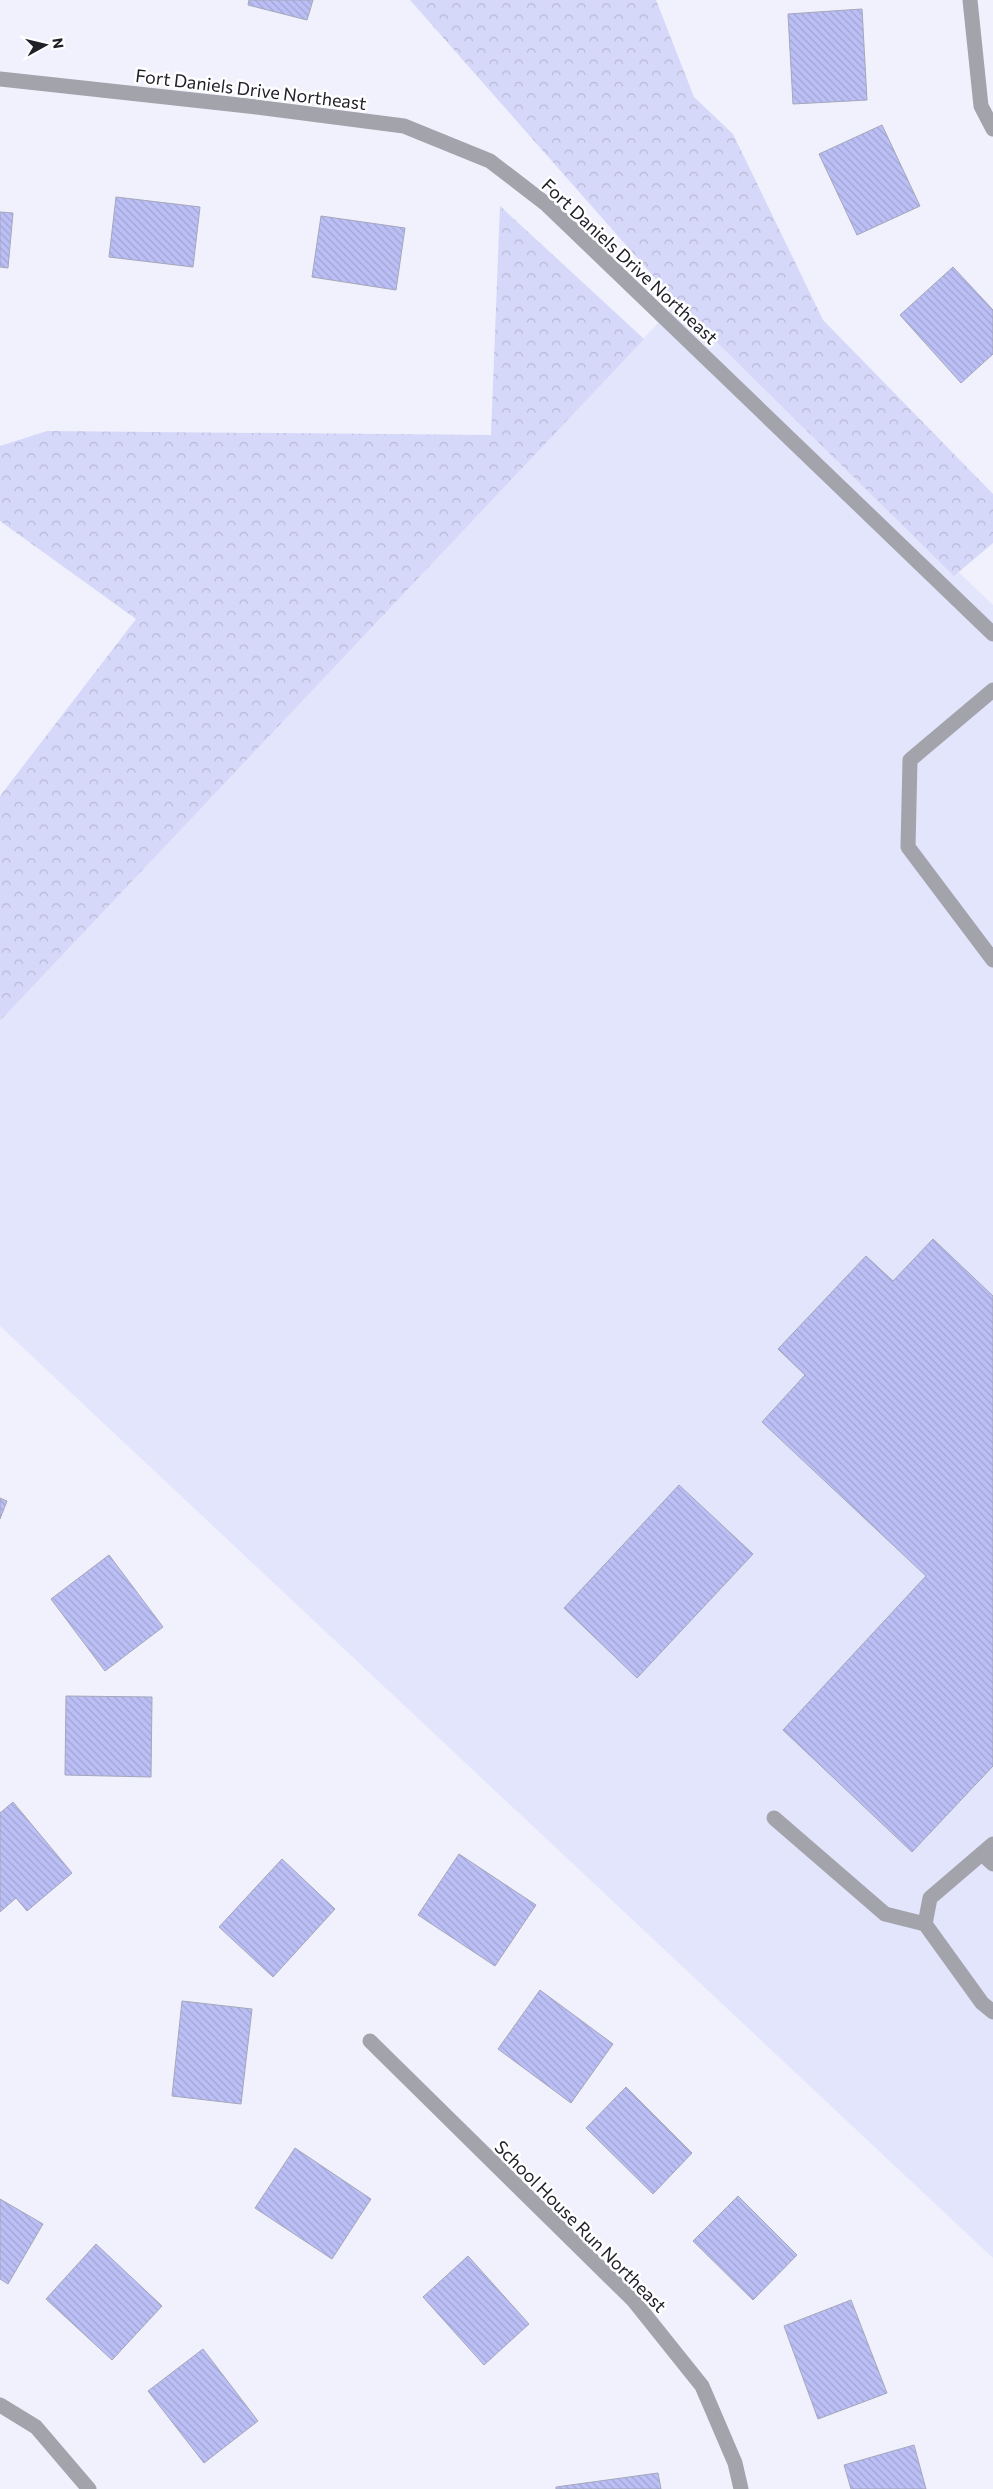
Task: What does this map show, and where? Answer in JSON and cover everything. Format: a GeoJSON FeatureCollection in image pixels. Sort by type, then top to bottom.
{"type":"FeatureCollection","features":[{"type":"Feature","properties":{"kind":"street"},"geometry":{"type":"LineString","coordinates":[[970,0],[981,106],[993,129]]}},
{"type":"Feature","properties":{"kind":"street","name":"Fort Daniels Drive Northeast"},"geometry":{"type":"LineString","coordinates":[[0,80],[248,106],[404,126],[490,161],[546,204],[993,634]]}},
{"type":"Feature","properties":{"kind":"street"},"geometry":{"type":"LineString","coordinates":[[993,690],[910,760],[908,847],[993,960]]}},
{"type":"Feature","properties":{"kind":"street"},"geometry":{"type":"LineString","coordinates":[[774,1818],[885,1914],[925,1924],[982,2002],[993,2012]]}},
{"type":"Feature","properties":{"kind":"street"},"geometry":{"type":"LineString","coordinates":[[925,1924],[930,1898],[987,1849],[993,1864]]}},
{"type":"Feature","properties":{"kind":"street","name":"School House Run Northeast"},"geometry":{"type":"LineString","coordinates":[[370,2041],[634,2301],[702,2386],[735,2463],[741,2489]]}},
{"type":"Feature","properties":{"kind":"street"},"geometry":{"type":"LineString","coordinates":[[0,2405],[36,2427],[89,2489]]}},
{"type":"Feature","properties":{"kind":"shaded area"},"geometry":{"type":"Polygon","coordinates":[[[677,303],[993,605],[993,2258],[0,1326],[0,1021],[677,303]]]}},
{"type":"Feature","properties":{"kind":"green space"},"geometry":{"type":"Polygon","coordinates":[[[410,0],[656,0],[694,97],[733,134],[823,320],[993,494],[993,543],[954,576],[677,303],[410,0]]]}},
{"type":"Feature","properties":{"kind":"green space"},"geometry":{"type":"Polygon","coordinates":[[[500,206],[644,339],[0,1021],[0,796],[136,619],[0,521],[0,446],[47,431],[491,435],[500,206]]]}},
{"type":"Feature","properties":{"kind":"building"},"geometry":{"type":"Polygon","coordinates":[[[249,0],[313,0],[307,20],[248,5],[249,0]]]}},
{"type":"Feature","properties":{"kind":"building"},"geometry":{"type":"Polygon","coordinates":[[[862,9],[867,100],[793,104],[788,14],[862,9]]]}},
{"type":"Feature","properties":{"kind":"building"},"geometry":{"type":"Polygon","coordinates":[[[882,125],[920,206],[857,235],[819,154],[882,125]]]}},
{"type":"Feature","properties":{"kind":"building"},"geometry":{"type":"Polygon","coordinates":[[[116,197],[200,207],[193,267],[109,257],[116,197]]]}},
{"type":"Feature","properties":{"kind":"building"},"geometry":{"type":"Polygon","coordinates":[[[0,212],[13,213],[8,268],[0,267],[0,212]]]}},
{"type":"Feature","properties":{"kind":"building"},"geometry":{"type":"Polygon","coordinates":[[[321,216],[405,228],[396,290],[312,277],[321,216]]]}},
{"type":"Feature","properties":{"kind":"building"},"geometry":{"type":"Polygon","coordinates":[[[953,267],[993,310],[993,354],[961,383],[900,315],[953,267]]]}},
{"type":"Feature","properties":{"kind":"building"},"geometry":{"type":"Polygon","coordinates":[[[933,1239],[993,1296],[993,1766],[912,1852],[783,1730],[926,1576],[762,1422],[805,1375],[778,1349],[866,1256],[893,1281],[933,1239]]]}},
{"type":"Feature","properties":{"kind":"building"},"geometry":{"type":"Polygon","coordinates":[[[679,1485],[753,1554],[637,1678],[564,1608],[679,1485]]]}},
{"type":"Feature","properties":{"kind":"building"},"geometry":{"type":"Polygon","coordinates":[[[0,1498],[7,1501],[0,1519],[0,1498]]]}},
{"type":"Feature","properties":{"kind":"building"},"geometry":{"type":"Polygon","coordinates":[[[109,1555],[163,1627],[105,1671],[51,1599],[109,1555]]]}},
{"type":"Feature","properties":{"kind":"building"},"geometry":{"type":"Polygon","coordinates":[[[66,1696],[152,1697],[151,1777],[65,1775],[66,1696]]]}},
{"type":"Feature","properties":{"kind":"building"},"geometry":{"type":"Polygon","coordinates":[[[13,1802],[72,1873],[27,1911],[16,1898],[0,1912],[0,1813],[13,1802]]]}},
{"type":"Feature","properties":{"kind":"building"},"geometry":{"type":"Polygon","coordinates":[[[459,1854],[536,1905],[495,1966],[418,1915],[459,1854]]]}},
{"type":"Feature","properties":{"kind":"building"},"geometry":{"type":"Polygon","coordinates":[[[282,1859],[335,1909],[273,1977],[219,1927],[282,1859]]]}},
{"type":"Feature","properties":{"kind":"building"},"geometry":{"type":"Polygon","coordinates":[[[540,1990],[613,2044],[571,2103],[498,2049],[540,1990]]]}},
{"type":"Feature","properties":{"kind":"building"},"geometry":{"type":"Polygon","coordinates":[[[182,2001],[252,2009],[241,2104],[172,2096],[182,2001]]]}},
{"type":"Feature","properties":{"kind":"building"},"geometry":{"type":"Polygon","coordinates":[[[626,2087],[692,2153],[653,2194],[586,2128],[626,2087]]]}},
{"type":"Feature","properties":{"kind":"building"},"geometry":{"type":"Polygon","coordinates":[[[295,2148],[371,2199],[332,2259],[255,2208],[295,2148]]]}},
{"type":"Feature","properties":{"kind":"building"},"geometry":{"type":"Polygon","coordinates":[[[738,2196],[797,2255],[753,2300],[693,2241],[738,2196]]]}},
{"type":"Feature","properties":{"kind":"building"},"geometry":{"type":"Polygon","coordinates":[[[0,2199],[43,2224],[8,2284],[0,2279],[0,2199]]]}},
{"type":"Feature","properties":{"kind":"building"},"geometry":{"type":"Polygon","coordinates":[[[96,2244],[162,2306],[112,2360],[46,2299],[96,2244]]]}},
{"type":"Feature","properties":{"kind":"building"},"geometry":{"type":"Polygon","coordinates":[[[468,2256],[529,2324],[484,2365],[423,2297],[468,2256]]]}},
{"type":"Feature","properties":{"kind":"building"},"geometry":{"type":"Polygon","coordinates":[[[851,2300],[887,2393],[818,2419],[784,2326],[851,2300]]]}},
{"type":"Feature","properties":{"kind":"building"},"geometry":{"type":"Polygon","coordinates":[[[203,2349],[258,2421],[204,2463],[148,2391],[203,2349]]]}},
{"type":"Feature","properties":{"kind":"building"},"geometry":{"type":"Polygon","coordinates":[[[914,2445],[926,2489],[851,2489],[844,2465],[914,2445]]]}},
{"type":"Feature","properties":{"kind":"building"},"geometry":{"type":"Polygon","coordinates":[[[658,2473],[661,2489],[556,2489],[556,2487],[658,2473]]]}}]}
